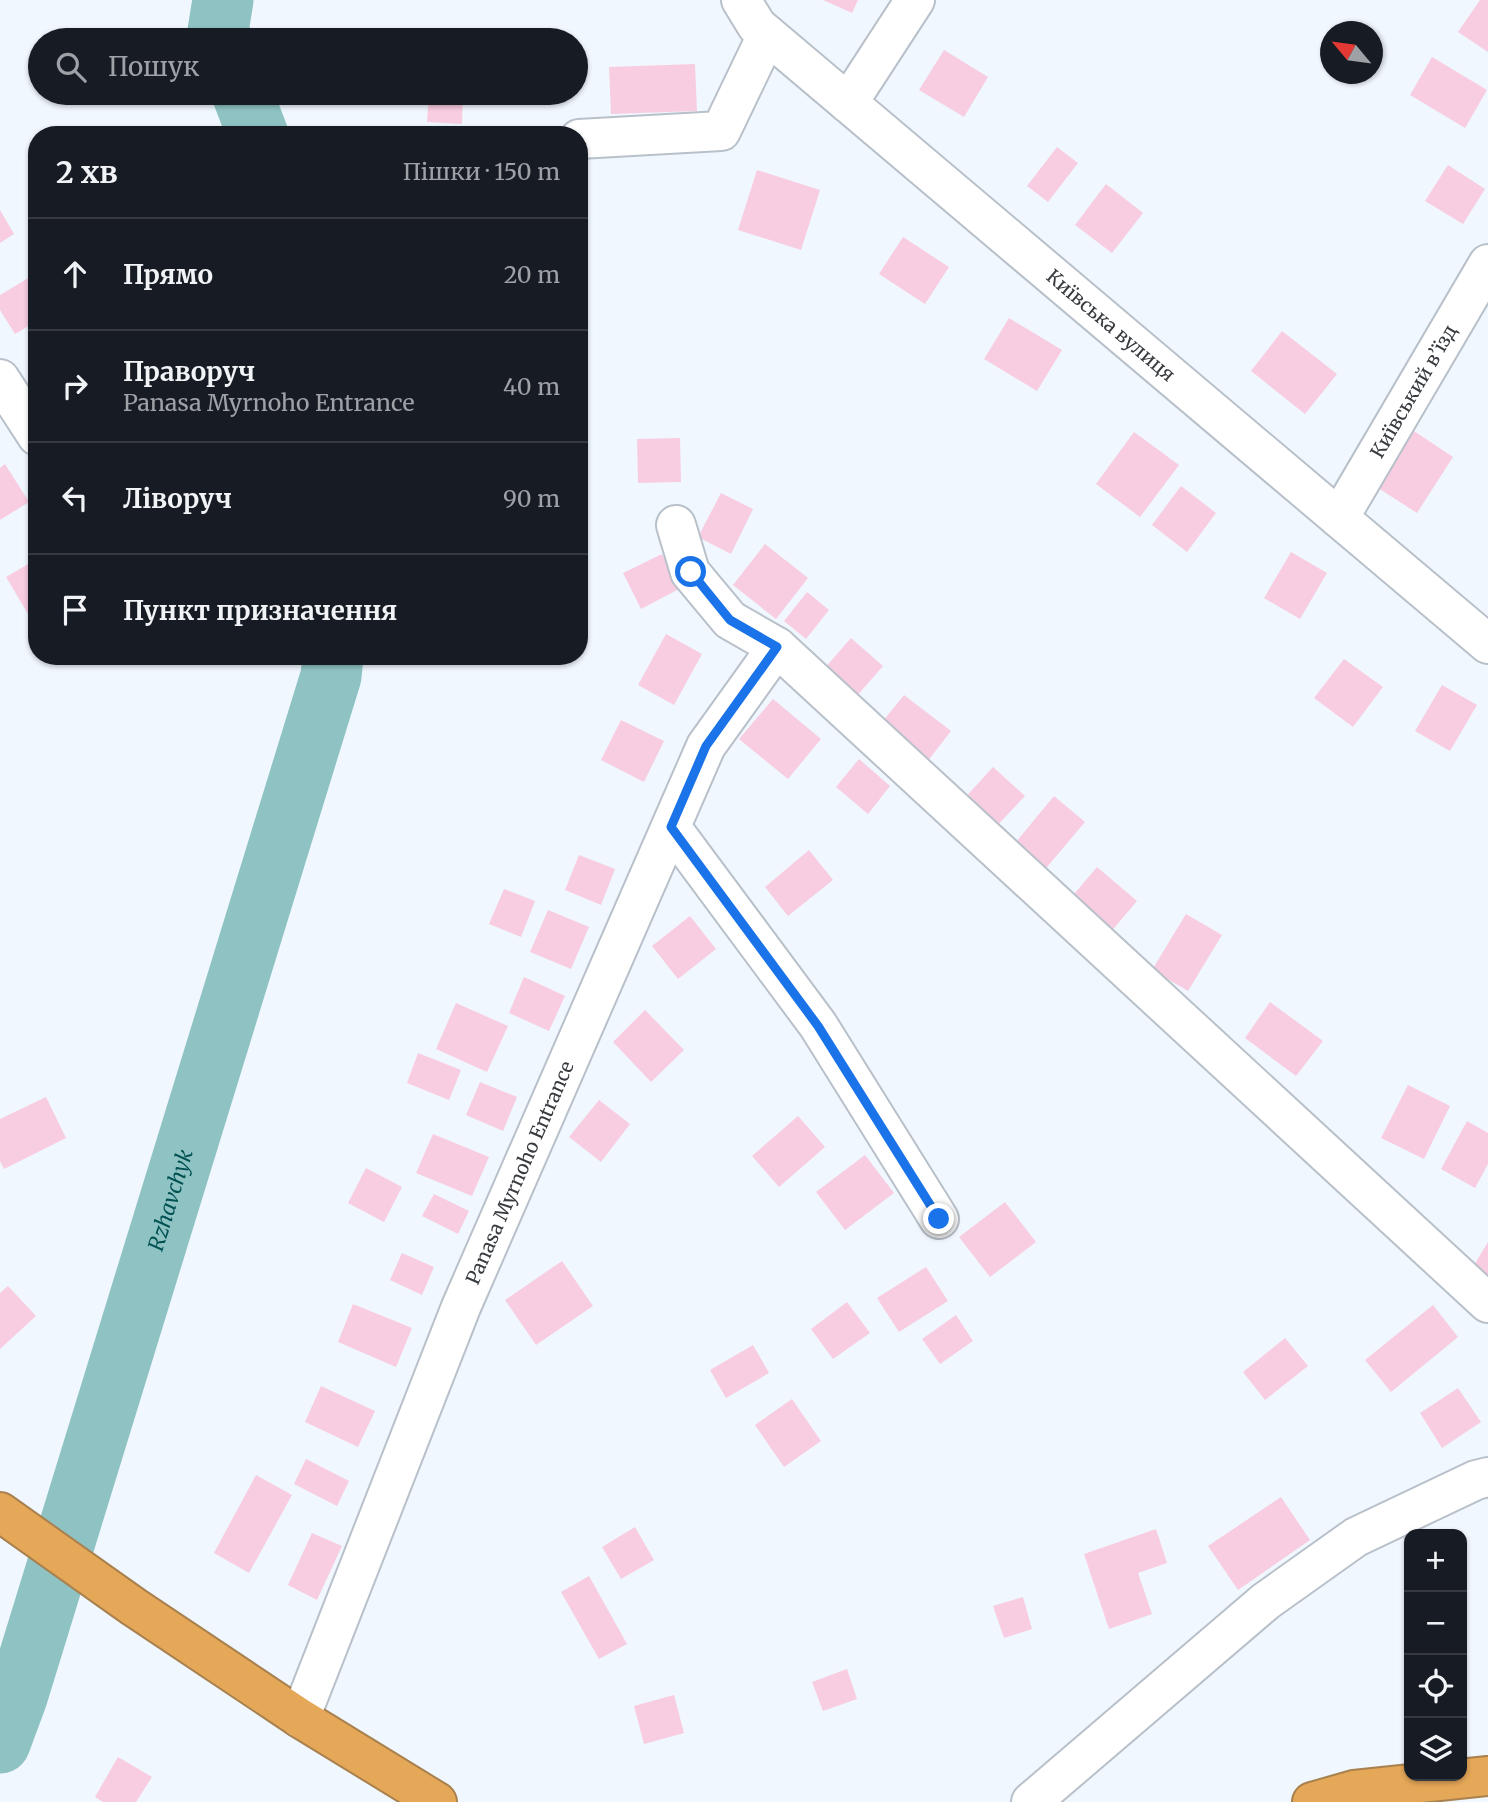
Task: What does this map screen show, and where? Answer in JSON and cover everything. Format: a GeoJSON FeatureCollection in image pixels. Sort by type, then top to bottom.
{"type":"FeatureCollection","features":[{"type":"Feature","properties":{"kind":"highway"},"geometry":{"type":"LineString","coordinates":[[0,1513],[300,1718],[437,1802]]}},
{"type":"Feature","properties":{"kind":"highway"},"geometry":{"type":"LineString","coordinates":[[1311,1802],[1354,1790],[1488,1776]]}},
{"type":"Feature","properties":{"kind":"street","name":"Київська вулиця"},"geometry":{"type":"LineString","coordinates":[[741,0],[757,26],[767,35],[1488,644]]}},
{"type":"Feature","properties":{"kind":"street"},"geometry":{"type":"LineString","coordinates":[[848,103],[915,0]]}},
{"type":"Feature","properties":{"kind":"street"},"geometry":{"type":"LineString","coordinates":[[588,138],[721,131],[767,35]]}},
{"type":"Feature","properties":{"kind":"street","name":"Київський в’їзд"},"geometry":{"type":"LineString","coordinates":[[1339,518],[1488,264]]}},
{"type":"Feature","properties":{"kind":"street"},"geometry":{"type":"LineString","coordinates":[[0,379],[28,422]]}},
{"type":"Feature","properties":{"kind":"street"},"geometry":{"type":"LineString","coordinates":[[676,525],[691,572],[730,620],[777,647],[1488,1303]]}},
{"type":"Feature","properties":{"kind":"street","name":"Panasa Myrnoho Entrance"},"geometry":{"type":"LineString","coordinates":[[300,1718],[461,1307],[706,746],[777,647]]}},
{"type":"Feature","properties":{"kind":"street"},"geometry":{"type":"LineString","coordinates":[[671,827],[818,1026],[939,1219]]}},
{"type":"Feature","properties":{"kind":"street"},"geometry":{"type":"LineString","coordinates":[[1031,1802],[1266,1601],[1356,1537],[1476,1480],[1488,1477]]}},
{"type":"Feature","properties":{"kind":"building"},"geometry":{"type":"Polygon","coordinates":[[[823,0],[858,0],[852,13],[823,0]]]}},
{"type":"Feature","properties":{"kind":"building"},"geometry":{"type":"Polygon","coordinates":[[[1480,0],[1488,0],[1488,52],[1458,32],[1480,0]]]}},
{"type":"Feature","properties":{"kind":"building"},"geometry":{"type":"Polygon","coordinates":[[[944,50],[988,77],[964,117],[919,90],[944,50]]]}},
{"type":"Feature","properties":{"kind":"building"},"geometry":{"type":"Polygon","coordinates":[[[1432,57],[1487,90],[1465,128],[1410,95],[1432,57]]]}},
{"type":"Feature","properties":{"kind":"building"},"geometry":{"type":"Polygon","coordinates":[[[695,64],[697,111],[611,114],[609,67],[695,64]]]}},
{"type":"Feature","properties":{"kind":"building"},"geometry":{"type":"Polygon","coordinates":[[[428,105],[463,105],[462,124],[427,122],[428,105]]]}},
{"type":"Feature","properties":{"kind":"building"},"geometry":{"type":"Polygon","coordinates":[[[1057,147],[1078,163],[1048,202],[1027,186],[1057,147]]]}},
{"type":"Feature","properties":{"kind":"building"},"geometry":{"type":"Polygon","coordinates":[[[1448,165],[1485,189],[1463,224],[1425,201],[1448,165]]]}},
{"type":"Feature","properties":{"kind":"building"},"geometry":{"type":"Polygon","coordinates":[[[757,170],[820,190],[801,250],[738,230],[757,170]]]}},
{"type":"Feature","properties":{"kind":"building"},"geometry":{"type":"Polygon","coordinates":[[[1106,184],[1143,213],[1112,253],[1075,225],[1106,184]]]}},
{"type":"Feature","properties":{"kind":"building"},"geometry":{"type":"Polygon","coordinates":[[[0,210],[14,234],[0,243],[0,210]]]}},
{"type":"Feature","properties":{"kind":"building"},"geometry":{"type":"Polygon","coordinates":[[[903,237],[949,267],[925,304],[879,274],[903,237]]]}},
{"type":"Feature","properties":{"kind":"building"},"geometry":{"type":"Polygon","coordinates":[[[28,278],[28,326],[15,334],[0,310],[0,295],[28,278]]]}},
{"type":"Feature","properties":{"kind":"building"},"geometry":{"type":"Polygon","coordinates":[[[1009,318],[1062,350],[1037,391],[984,359],[1009,318]]]}},
{"type":"Feature","properties":{"kind":"building"},"geometry":{"type":"Polygon","coordinates":[[[1282,331],[1337,374],[1305,414],[1251,371],[1282,331]]]}},
{"type":"Feature","properties":{"kind":"building"},"geometry":{"type":"Polygon","coordinates":[[[1411,429],[1453,457],[1417,513],[1375,486],[1411,429]]]}},
{"type":"Feature","properties":{"kind":"building"},"geometry":{"type":"Polygon","coordinates":[[[1134,432],[1179,465],[1140,517],[1096,484],[1134,432]]]}},
{"type":"Feature","properties":{"kind":"building"},"geometry":{"type":"Polygon","coordinates":[[[680,438],[681,482],[638,483],[637,439],[680,438]]]}},
{"type":"Feature","properties":{"kind":"building"},"geometry":{"type":"Polygon","coordinates":[[[5,464],[28,503],[0,520],[0,468],[5,464]]]}},
{"type":"Feature","properties":{"kind":"building"},"geometry":{"type":"Polygon","coordinates":[[[1181,486],[1216,513],[1187,552],[1152,525],[1181,486]]]}},
{"type":"Feature","properties":{"kind":"building"},"geometry":{"type":"Polygon","coordinates":[[[721,493],[753,509],[731,554],[698,537],[721,493]]]}},
{"type":"Feature","properties":{"kind":"building"},"geometry":{"type":"Polygon","coordinates":[[[765,544],[808,578],[776,619],[733,585],[765,544]]]}},
{"type":"Feature","properties":{"kind":"building"},"geometry":{"type":"Polygon","coordinates":[[[1291,552],[1327,573],[1300,619],[1264,598],[1291,552]]]}},
{"type":"Feature","properties":{"kind":"building"},"geometry":{"type":"Polygon","coordinates":[[[662,554],[679,589],[641,609],[623,573],[662,554]]]}},
{"type":"Feature","properties":{"kind":"building"},"geometry":{"type":"Polygon","coordinates":[[[28,564],[28,614],[6,577],[28,564]]]}},
{"type":"Feature","properties":{"kind":"building"},"geometry":{"type":"Polygon","coordinates":[[[807,592],[829,610],[806,639],[784,621],[807,592]]]}},
{"type":"Feature","properties":{"kind":"building"},"geometry":{"type":"Polygon","coordinates":[[[666,634],[702,654],[674,705],[638,685],[666,634]]]}},
{"type":"Feature","properties":{"kind":"building"},"geometry":{"type":"Polygon","coordinates":[[[851,638],[883,666],[856,697],[824,669],[851,638]]]}},
{"type":"Feature","properties":{"kind":"building"},"geometry":{"type":"Polygon","coordinates":[[[1344,659],[1383,687],[1353,727],[1314,698],[1344,659]]]}},
{"type":"Feature","properties":{"kind":"building"},"geometry":{"type":"Polygon","coordinates":[[[1442,685],[1477,705],[1450,751],[1415,731],[1442,685]]]}},
{"type":"Feature","properties":{"kind":"building"},"geometry":{"type":"Polygon","coordinates":[[[904,695],[951,731],[927,762],[879,726],[904,695]]]}},
{"type":"Feature","properties":{"kind":"building"},"geometry":{"type":"Polygon","coordinates":[[[773,699],[821,739],[788,779],[739,739],[773,699]]]}},
{"type":"Feature","properties":{"kind":"building"},"geometry":{"type":"Polygon","coordinates":[[[621,720],[664,741],[644,782],[601,760],[621,720]]]}},
{"type":"Feature","properties":{"kind":"building"},"geometry":{"type":"Polygon","coordinates":[[[859,759],[890,786],[868,814],[836,787],[859,759]]]}},
{"type":"Feature","properties":{"kind":"building"},"geometry":{"type":"Polygon","coordinates":[[[993,767],[1025,796],[993,830],[962,801],[993,767]]]}},
{"type":"Feature","properties":{"kind":"building"},"geometry":{"type":"Polygon","coordinates":[[[1054,796],[1085,822],[1042,873],[1011,848],[1054,796]]]}},
{"type":"Feature","properties":{"kind":"building"},"geometry":{"type":"Polygon","coordinates":[[[809,850],[833,880],[788,916],[765,887],[809,850]]]}},
{"type":"Feature","properties":{"kind":"building"},"geometry":{"type":"Polygon","coordinates":[[[579,855],[615,869],[601,905],[565,890],[579,855]]]}},
{"type":"Feature","properties":{"kind":"building"},"geometry":{"type":"Polygon","coordinates":[[[1097,867],[1137,901],[1109,934],[1069,900],[1097,867]]]}},
{"type":"Feature","properties":{"kind":"building"},"geometry":{"type":"Polygon","coordinates":[[[504,889],[535,901],[521,937],[489,924],[504,889]]]}},
{"type":"Feature","properties":{"kind":"building"},"geometry":{"type":"Polygon","coordinates":[[[548,910],[589,927],[571,969],[530,952],[548,910]]]}},
{"type":"Feature","properties":{"kind":"building"},"geometry":{"type":"Polygon","coordinates":[[[1186,914],[1222,935],[1188,991],[1152,970],[1186,914]]]}},
{"type":"Feature","properties":{"kind":"building"},"geometry":{"type":"Polygon","coordinates":[[[690,916],[716,949],[678,979],[652,946],[690,916]]]}},
{"type":"Feature","properties":{"kind":"building"},"geometry":{"type":"Polygon","coordinates":[[[524,977],[565,996],[549,1031],[509,1013],[524,977]]]}},
{"type":"Feature","properties":{"kind":"building"},"geometry":{"type":"Polygon","coordinates":[[[1270,1002],[1323,1041],[1296,1076],[1245,1038],[1270,1002]]]}},
{"type":"Feature","properties":{"kind":"building"},"geometry":{"type":"Polygon","coordinates":[[[456,1003],[508,1026],[487,1072],[436,1049],[456,1003]]]}},
{"type":"Feature","properties":{"kind":"building"},"geometry":{"type":"Polygon","coordinates":[[[645,1010],[684,1050],[651,1082],[613,1042],[645,1010]]]}},
{"type":"Feature","properties":{"kind":"building"},"geometry":{"type":"Polygon","coordinates":[[[418,1053],[461,1070],[449,1100],[407,1083],[418,1053]]]}},
{"type":"Feature","properties":{"kind":"building"},"geometry":{"type":"Polygon","coordinates":[[[480,1082],[517,1097],[503,1131],[466,1115],[480,1082]]]}},
{"type":"Feature","properties":{"kind":"building"},"geometry":{"type":"Polygon","coordinates":[[[1408,1085],[1450,1106],[1424,1159],[1381,1138],[1408,1085]]]}},
{"type":"Feature","properties":{"kind":"building"},"geometry":{"type":"Polygon","coordinates":[[[46,1097],[66,1138],[4,1169],[0,1161],[0,1119],[46,1097]]]}},
{"type":"Feature","properties":{"kind":"building"},"geometry":{"type":"Polygon","coordinates":[[[599,1100],[630,1124],[601,1162],[569,1137],[599,1100]]]}},
{"type":"Feature","properties":{"kind":"building"},"geometry":{"type":"Polygon","coordinates":[[[798,1116],[825,1147],[779,1187],[752,1156],[798,1116]]]}},
{"type":"Feature","properties":{"kind":"building"},"geometry":{"type":"Polygon","coordinates":[[[1467,1121],[1488,1133],[1488,1164],[1475,1188],[1441,1169],[1467,1121]]]}},
{"type":"Feature","properties":{"kind":"building"},"geometry":{"type":"Polygon","coordinates":[[[433,1134],[489,1157],[472,1196],[416,1173],[433,1134]]]}},
{"type":"Feature","properties":{"kind":"building"},"geometry":{"type":"Polygon","coordinates":[[[865,1155],[894,1193],[845,1230],[816,1192],[865,1155]]]}},
{"type":"Feature","properties":{"kind":"building"},"geometry":{"type":"Polygon","coordinates":[[[366,1168],[402,1187],[384,1222],[348,1203],[366,1168]]]}},
{"type":"Feature","properties":{"kind":"building"},"geometry":{"type":"Polygon","coordinates":[[[434,1194],[469,1211],[458,1234],[422,1216],[434,1194]]]}},
{"type":"Feature","properties":{"kind":"building"},"geometry":{"type":"Polygon","coordinates":[[[1005,1202],[1036,1242],[990,1277],[959,1237],[1005,1202]]]}},
{"type":"Feature","properties":{"kind":"building"},"geometry":{"type":"Polygon","coordinates":[[[1488,1242],[1488,1288],[1468,1275],[1488,1242]]]}},
{"type":"Feature","properties":{"kind":"building"},"geometry":{"type":"Polygon","coordinates":[[[402,1253],[434,1267],[422,1295],[390,1280],[402,1253]]]}},
{"type":"Feature","properties":{"kind":"building"},"geometry":{"type":"Polygon","coordinates":[[[562,1261],[593,1306],[536,1345],[505,1300],[562,1261]]]}},
{"type":"Feature","properties":{"kind":"building"},"geometry":{"type":"Polygon","coordinates":[[[926,1267],[948,1301],[899,1332],[877,1298],[926,1267]]]}},
{"type":"Feature","properties":{"kind":"building"},"geometry":{"type":"Polygon","coordinates":[[[8,1286],[36,1316],[0,1349],[0,1293],[8,1286]]]}},
{"type":"Feature","properties":{"kind":"building"},"geometry":{"type":"Polygon","coordinates":[[[847,1302],[870,1333],[833,1359],[811,1329],[847,1302]]]}},
{"type":"Feature","properties":{"kind":"building"},"geometry":{"type":"Polygon","coordinates":[[[353,1304],[412,1328],[396,1367],[338,1342],[353,1304]]]}},
{"type":"Feature","properties":{"kind":"building"},"geometry":{"type":"Polygon","coordinates":[[[1433,1305],[1458,1337],[1391,1392],[1365,1360],[1433,1305]]]}},
{"type":"Feature","properties":{"kind":"building"},"geometry":{"type":"Polygon","coordinates":[[[956,1315],[973,1341],[940,1364],[922,1339],[956,1315]]]}},
{"type":"Feature","properties":{"kind":"building"},"geometry":{"type":"Polygon","coordinates":[[[1285,1338],[1308,1366],[1265,1400],[1243,1372],[1285,1338]]]}},
{"type":"Feature","properties":{"kind":"building"},"geometry":{"type":"Polygon","coordinates":[[[753,1345],[769,1373],[726,1398],[710,1370],[753,1345]]]}},
{"type":"Feature","properties":{"kind":"building"},"geometry":{"type":"Polygon","coordinates":[[[321,1386],[375,1411],[358,1447],[305,1422],[321,1386]]]}},
{"type":"Feature","properties":{"kind":"building"},"geometry":{"type":"Polygon","coordinates":[[[1458,1388],[1481,1422],[1442,1448],[1420,1413],[1458,1388]]]}},
{"type":"Feature","properties":{"kind":"building"},"geometry":{"type":"Polygon","coordinates":[[[792,1399],[821,1441],[784,1467],[755,1425],[792,1399]]]}},
{"type":"Feature","properties":{"kind":"building"},"geometry":{"type":"Polygon","coordinates":[[[306,1459],[349,1481],[337,1506],[294,1484],[306,1459]]]}},
{"type":"Feature","properties":{"kind":"building"},"geometry":{"type":"Polygon","coordinates":[[[256,1475],[292,1495],[249,1573],[214,1553],[256,1475]]]}},
{"type":"Feature","properties":{"kind":"building"},"geometry":{"type":"Polygon","coordinates":[[[1281,1497],[1310,1540],[1238,1590],[1208,1546],[1281,1497]]]}},
{"type":"Feature","properties":{"kind":"building"},"geometry":{"type":"Polygon","coordinates":[[[635,1527],[654,1560],[621,1579],[602,1547],[635,1527]]]}},
{"type":"Feature","properties":{"kind":"building"},"geometry":{"type":"Polygon","coordinates":[[[1156,1529],[1167,1563],[1138,1573],[1152,1614],[1109,1629],[1084,1554],[1156,1529]]]}},
{"type":"Feature","properties":{"kind":"building"},"geometry":{"type":"Polygon","coordinates":[[[312,1533],[342,1546],[317,1600],[288,1585],[312,1533]]]}},
{"type":"Feature","properties":{"kind":"building"},"geometry":{"type":"Polygon","coordinates":[[[589,1576],[627,1644],[599,1659],[561,1592],[589,1576]]]}},
{"type":"Feature","properties":{"kind":"building"},"geometry":{"type":"Polygon","coordinates":[[[1023,1597],[1032,1629],[1004,1638],[993,1606],[1023,1597]]]}},
{"type":"Feature","properties":{"kind":"building"},"geometry":{"type":"Polygon","coordinates":[[[847,1669],[857,1699],[823,1711],[812,1682],[847,1669]]]}},
{"type":"Feature","properties":{"kind":"building"},"geometry":{"type":"Polygon","coordinates":[[[674,1695],[684,1733],[644,1744],[634,1706],[674,1695]]]}},
{"type":"Feature","properties":{"kind":"building"},"geometry":{"type":"Polygon","coordinates":[[[118,1757],[152,1777],[136,1802],[103,1802],[95,1797],[118,1757]]]}},
{"type":"Feature","properties":{"kind":"waterway","name":"Rzhavchyk"},"geometry":{"type":"LineString","coordinates":[[218,28],[223,0]]}},
{"type":"Feature","properties":{"kind":"waterway","name":"Rzhavchyk"},"geometry":{"type":"LineString","coordinates":[[247,105],[255,126]]}},
{"type":"Feature","properties":{"kind":"waterway","name":"Rzhavchyk"},"geometry":{"type":"LineString","coordinates":[[0,1743],[17,1697],[331,676],[332,665]]}},
{"type":"Feature","properties":{"kind":"route"},"geometry":{"type":"LineString","coordinates":[[691,572],[730,620],[777,647],[706,746],[671,827],[818,1026],[939,1219]]}}]}
